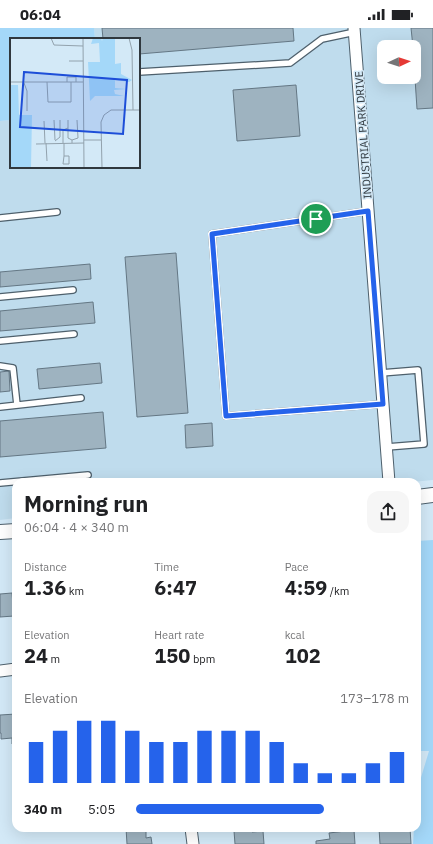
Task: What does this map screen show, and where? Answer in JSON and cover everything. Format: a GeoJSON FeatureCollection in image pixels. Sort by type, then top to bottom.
{"type":"FeatureCollection","features":[{"type":"Feature","properties":{"kind":"street","name":"INDUSTRIAL PARK DRIVE"},"geometry":{"type":"LineString","coordinates":[[354,30],[389,478]]}},
{"type":"Feature","properties":{"kind":"street"},"geometry":{"type":"LineString","coordinates":[[421,496],[433,495]]}},
{"type":"Feature","properties":{"kind":"street"},"geometry":{"type":"LineString","coordinates":[[0,532],[12,531]]}},
{"type":"Feature","properties":{"kind":"street"},"geometry":{"type":"LineString","coordinates":[[0,671],[12,670]]}},
{"type":"Feature","properties":{"kind":"street"},"geometry":{"type":"LineString","coordinates":[[191,832],[192,844]]}},
{"type":"Feature","properties":{"kind":"lane"},"geometry":{"type":"LineString","coordinates":[[140,72],[290,63],[322,39],[354,30]]}},
{"type":"Feature","properties":{"kind":"lane"},"geometry":{"type":"LineString","coordinates":[[368,211],[212,234],[226,416],[383,404]]}},
{"type":"Feature","properties":{"kind":"lane"},"geometry":{"type":"LineString","coordinates":[[0,218],[57,212]]}},
{"type":"Feature","properties":{"kind":"lane"},"geometry":{"type":"LineString","coordinates":[[0,297],[72,290]]}},
{"type":"Feature","properties":{"kind":"lane"},"geometry":{"type":"LineString","coordinates":[[0,340],[74,334]]}},
{"type":"Feature","properties":{"kind":"lane"},"geometry":{"type":"LineString","coordinates":[[0,366],[13,368],[16,405]]}},
{"type":"Feature","properties":{"kind":"lane"},"geometry":{"type":"LineString","coordinates":[[381,373],[418,370],[419,378],[424,444],[387,447]]}},
{"type":"Feature","properties":{"kind":"lane"},"geometry":{"type":"LineString","coordinates":[[0,407],[81,398]]}},
{"type":"Feature","properties":{"kind":"lane"},"geometry":{"type":"LineString","coordinates":[[55,478],[88,475]]}},
{"type":"Feature","properties":{"kind":"lane"},"geometry":{"type":"LineString","coordinates":[[0,483],[12,482]]}},
{"type":"Feature","properties":{"kind":"shaded area"},"geometry":{"type":"Polygon","coordinates":[[[0,28],[94,28],[95,38],[10,38],[10,120],[0,121],[0,28]]]}},
{"type":"Feature","properties":{"kind":"shaded area"},"geometry":{"type":"Polygon","coordinates":[[[94,28],[433,28],[433,480],[421,481],[421,478],[12,478],[12,518],[0,520],[0,121],[10,120],[10,168],[140,168],[140,38],[95,38],[94,28]]]}},
{"type":"Feature","properties":{"kind":"shaded area"},"geometry":{"type":"Polygon","coordinates":[[[433,540],[433,844],[413,844],[414,832],[421,832],[421,778],[429,751],[421,751],[421,541],[433,540]]]}},
{"type":"Feature","properties":{"kind":"building"},"geometry":{"type":"Polygon","coordinates":[[[102,28],[293,28],[294,41],[140,54],[140,38],[103,38],[102,28]]]}},
{"type":"Feature","properties":{"kind":"building"},"geometry":{"type":"Polygon","coordinates":[[[411,28],[433,28],[433,108],[417,109],[415,84],[421,84],[421,40],[412,40],[411,28]]]}},
{"type":"Feature","properties":{"kind":"building"},"geometry":{"type":"Polygon","coordinates":[[[296,85],[300,136],[237,141],[233,90],[296,85]]]}},
{"type":"Feature","properties":{"kind":"building"},"geometry":{"type":"Polygon","coordinates":[[[176,253],[188,413],[137,417],[125,257],[176,253]]]}},
{"type":"Feature","properties":{"kind":"building"},"geometry":{"type":"Polygon","coordinates":[[[90,264],[91,279],[0,287],[0,272],[90,264]]]}},
{"type":"Feature","properties":{"kind":"building"},"geometry":{"type":"Polygon","coordinates":[[[93,302],[95,323],[0,331],[0,311],[93,302]]]}},
{"type":"Feature","properties":{"kind":"building"},"geometry":{"type":"Polygon","coordinates":[[[100,363],[102,383],[39,389],[37,369],[100,363]]]}},
{"type":"Feature","properties":{"kind":"building"},"geometry":{"type":"Polygon","coordinates":[[[9,371],[10,391],[0,392],[0,372],[9,371]]]}},
{"type":"Feature","properties":{"kind":"building"},"geometry":{"type":"Polygon","coordinates":[[[103,412],[106,448],[0,457],[0,421],[103,412]]]}},
{"type":"Feature","properties":{"kind":"building"},"geometry":{"type":"Polygon","coordinates":[[[212,423],[213,446],[186,448],[185,425],[212,423]]]}},
{"type":"Feature","properties":{"kind":"building"},"geometry":{"type":"Polygon","coordinates":[[[12,593],[12,616],[0,617],[0,594],[12,593]]]}},
{"type":"Feature","properties":{"kind":"building"},"geometry":{"type":"Polygon","coordinates":[[[12,714],[12,738],[1,739],[0,715],[12,714]]]}},
{"type":"Feature","properties":{"kind":"building"},"geometry":{"type":"Polygon","coordinates":[[[126,832],[146,832],[146,838],[151,837],[152,844],[127,844],[126,832]]]}},
{"type":"Feature","properties":{"kind":"building"},"geometry":{"type":"Polygon","coordinates":[[[234,832],[263,832],[264,844],[235,844],[234,832]]]}},
{"type":"Feature","properties":{"kind":"building"},"geometry":{"type":"Polygon","coordinates":[[[354,832],[355,844],[316,844],[316,841],[330,839],[329,833],[354,832]]]}},
{"type":"Feature","properties":{"kind":"building"},"geometry":{"type":"Polygon","coordinates":[[[379,832],[410,832],[411,844],[380,844],[379,832]]]}},
{"type":"Feature","properties":{"kind":"route"},"geometry":{"type":"LineString","coordinates":[[368,211],[383,404],[226,416],[212,234],[316,219],[368,211]]}}]}
